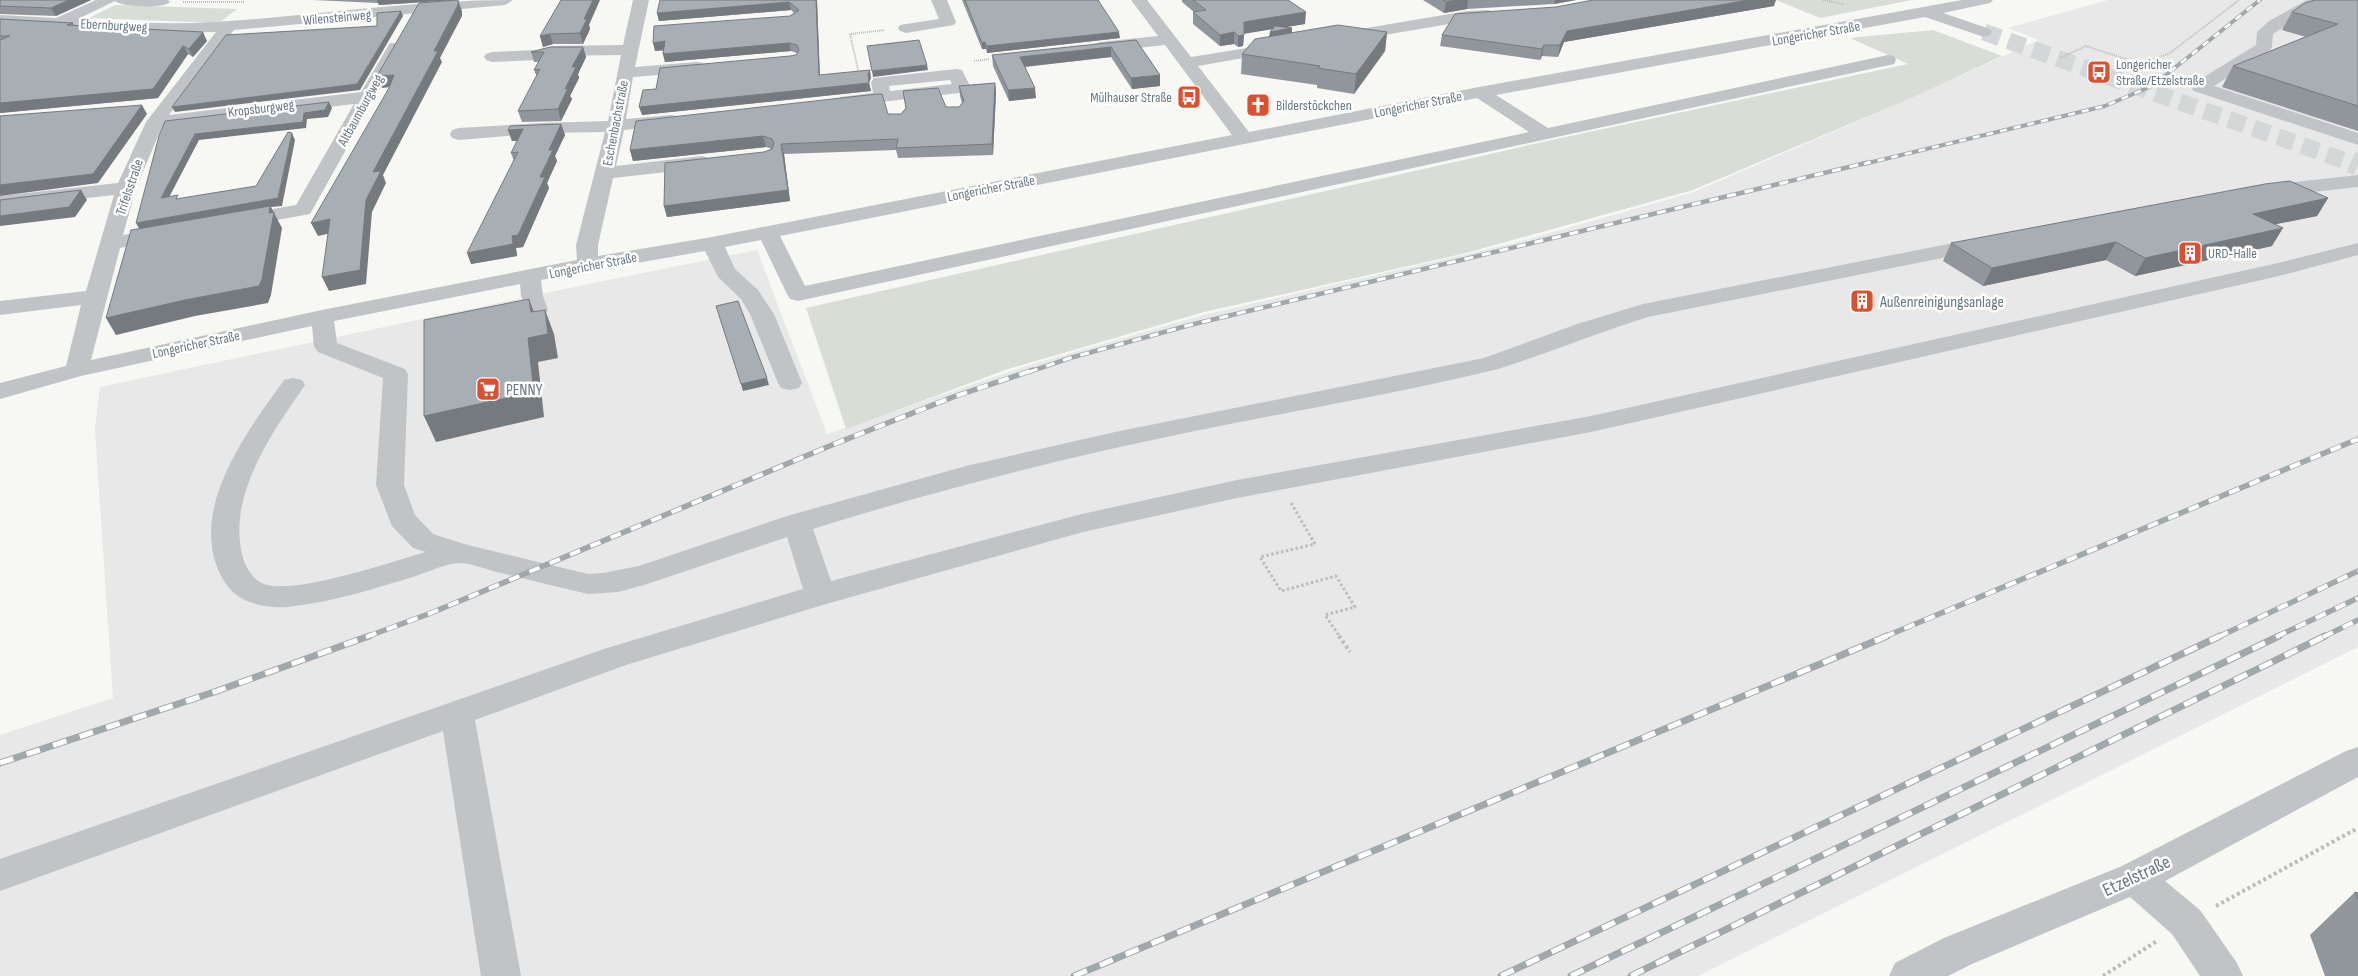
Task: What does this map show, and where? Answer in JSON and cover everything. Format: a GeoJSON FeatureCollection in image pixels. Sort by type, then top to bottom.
{"type":"FeatureCollection","features":[{"type":"Feature","properties":{"kind":"street"},"geometry":{"type":"LineString","coordinates":[[59,22],[108,0]]}},
{"type":"Feature","properties":{"kind":"street"},"geometry":{"type":"LineString","coordinates":[[122,0],[162,2]]}},
{"type":"Feature","properties":{"kind":"street","name":"Wilensteinweg"},"geometry":{"type":"LineString","coordinates":[[228,27],[505,0]]}},
{"type":"Feature","properties":{"kind":"street","name":"Eschenbachstraße"},"geometry":{"type":"LineString","coordinates":[[588,264],[587,245],[616,126],[641,0]]}},
{"type":"Feature","properties":{"kind":"street"},"geometry":{"type":"LineString","coordinates":[[906,28],[948,22],[939,0]]}},
{"type":"Feature","properties":{"kind":"street"},"geometry":{"type":"LineString","coordinates":[[1139,0],[1244,138]]}},
{"type":"Feature","properties":{"kind":"street","name":"Longericher Straße"},"geometry":{"type":"LineString","coordinates":[[0,391],[77,370],[322,317],[588,264],[668,259],[712,243],[1244,138],[1479,92],[1928,12],[1985,0]]}},
{"type":"Feature","properties":{"kind":"street"},"geometry":{"type":"LineString","coordinates":[[2318,0],[2275,24],[2265,32],[2264,47],[2250,58],[2200,88],[2358,139]]}},
{"type":"Feature","properties":{"kind":"street"},"geometry":{"type":"LineString","coordinates":[[1928,12],[1984,32],[1969,23],[1963,14],[1966,4]]}},
{"type":"Feature","properties":{"kind":"street","name":"Altbaumburgweg"},"geometry":{"type":"LineString","coordinates":[[217,225],[303,210],[416,9]]}},
{"type":"Feature","properties":{"kind":"street"},"geometry":{"type":"LineString","coordinates":[[1331,39],[1467,16],[1506,14]]}},
{"type":"Feature","properties":{"kind":"street","name":"Ebernburgweg"},"geometry":{"type":"LineString","coordinates":[[0,20],[158,28],[228,27]]}},
{"type":"Feature","properties":{"kind":"street","name":"Trifelsstraße"},"geometry":{"type":"LineString","coordinates":[[77,370],[80,351],[126,188],[157,111],[228,27]]}},
{"type":"Feature","properties":{"kind":"street"},"geometry":{"type":"LineString","coordinates":[[634,30],[654,28]]}},
{"type":"Feature","properties":{"kind":"street"},"geometry":{"type":"LineString","coordinates":[[1079,50],[1168,40]]}},
{"type":"Feature","properties":{"kind":"street"},"geometry":{"type":"LineString","coordinates":[[1186,63],[1292,45]]}},
{"type":"Feature","properties":{"kind":"street"},"geometry":{"type":"LineString","coordinates":[[492,57],[553,51],[630,50]]}},
{"type":"Feature","properties":{"kind":"street"},"geometry":{"type":"LineString","coordinates":[[768,232],[798,294],[1888,60]]}},
{"type":"Feature","properties":{"kind":"street","name":"Eschenbachstraße"},"geometry":{"type":"LineString","coordinates":[[625,73],[713,65]]}},
{"type":"Feature","properties":{"kind":"street"},"geometry":{"type":"LineString","coordinates":[[834,108],[887,97],[956,74],[962,88],[950,97]]}},
{"type":"Feature","properties":{"kind":"street"},"geometry":{"type":"LineString","coordinates":[[1479,92],[1544,134]]}},
{"type":"Feature","properties":{"kind":"street","name":"Kropsburgweg"},"geometry":{"type":"LineString","coordinates":[[157,111],[367,97]]}},
{"type":"Feature","properties":{"kind":"street"},"geometry":{"type":"LineString","coordinates":[[459,134],[541,128],[616,126],[683,119]]}},
{"type":"Feature","properties":{"kind":"street","name":"Eschenbachstraße"},"geometry":{"type":"LineString","coordinates":[[605,172],[719,160]]}},
{"type":"Feature","properties":{"kind":"street"},"geometry":{"type":"LineString","coordinates":[[2245,194],[2358,181]]}},
{"type":"Feature","properties":{"kind":"street"},"geometry":{"type":"LineString","coordinates":[[0,202],[126,188]]}},
{"type":"Feature","properties":{"kind":"street"},"geometry":{"type":"LineString","coordinates":[[111,243],[188,230]]}},
{"type":"Feature","properties":{"kind":"street"},"geometry":{"type":"LineString","coordinates":[[322,317],[326,347],[396,374],[390,486],[402,519],[424,541],[459,552],[588,584],[600,584],[646,572],[797,523],[893,495],[1019,462],[1489,364],[1535,350],[1585,329],[1643,311],[2004,239]]}},
{"type":"Feature","properties":{"kind":"street"},"geometry":{"type":"LineString","coordinates":[[712,243],[726,272],[750,295],[762,314],[790,383]]}},
{"type":"Feature","properties":{"kind":"street"},"geometry":{"type":"LineString","coordinates":[[0,875],[615,657],[820,595],[1082,523],[1165,504],[1335,470],[1592,424],[2280,269],[2358,249]]}},
{"type":"Feature","properties":{"kind":"street"},"geometry":{"type":"LineString","coordinates":[[530,277],[536,310]]}},
{"type":"Feature","properties":{"kind":"street"},"geometry":{"type":"LineString","coordinates":[[0,308],[96,297]]}},
{"type":"Feature","properties":{"kind":"street"},"geometry":{"type":"LineString","coordinates":[[293,385],[253,444],[228,507],[226,536],[229,562],[236,579],[249,591],[273,597],[302,596],[384,575],[459,552]]}},
{"type":"Feature","properties":{"kind":"street"},"geometry":{"type":"LineString","coordinates":[[797,523],[820,595]]}},
{"type":"Feature","properties":{"kind":"street"},"geometry":{"type":"LineString","coordinates":[[457,713],[501,976]]}},
{"type":"Feature","properties":{"kind":"street","name":"Etzelstraße"},"geometry":{"type":"LineString","coordinates":[[1909,976],[1958,951],[2135,878],[2358,761]]}},
{"type":"Feature","properties":{"kind":"street"},"geometry":{"type":"LineString","coordinates":[[2135,878],[2186,922],[2223,976]]}},
{"type":"Feature","properties":{"kind":"path"},"geometry":{"type":"LineString","coordinates":[[2060,58],[2086,46],[2141,64],[2170,54],[2238,0]]}},
{"type":"Feature","properties":{"kind":"path"},"geometry":{"type":"LineString","coordinates":[[162,2],[253,2]]}},
{"type":"Feature","properties":{"kind":"path"},"geometry":{"type":"LineString","coordinates":[[887,97],[862,81],[850,34],[906,28]]}},
{"type":"Feature","properties":{"kind":"path"},"geometry":{"type":"LineString","coordinates":[[1289,498],[1315,544],[1260,557],[1281,592],[1336,576],[1356,607],[1326,615],[1350,652]]}},
{"type":"Feature","properties":{"kind":"path"},"geometry":{"type":"LineString","coordinates":[[2102,976],[2186,922],[2358,828]]}},
{"type":"Feature","properties":{"kind":"shaded area"},"geometry":{"type":"Polygon","coordinates":[[[1776,0],[1912,0],[1820,18],[1776,0]]]}},
{"type":"Feature","properties":{"kind":"shaded area"},"geometry":{"type":"Polygon","coordinates":[[[2108,0],[2358,0],[2358,647],[1698,976],[0,976],[0,735],[113,698],[95,430],[100,387],[757,250],[827,434],[1026,366],[1199,316],[1514,243],[1694,192],[1916,96],[2039,40],[2008,28],[2108,0]]]}},
{"type":"Feature","properties":{"kind":"shaded area"},"geometry":{"type":"Polygon","coordinates":[[[115,5],[237,9],[219,23],[89,18],[115,5]]]}},
{"type":"Feature","properties":{"kind":"shaded area"},"geometry":{"type":"Polygon","coordinates":[[[1933,30],[2002,56],[1916,96],[1693,190],[1466,253],[1204,312],[1008,369],[846,429],[806,308],[1561,138],[1908,64],[1850,38],[1933,30]]]}},
{"type":"Feature","properties":{"kind":"building"},"geometry":{"type":"Polygon","coordinates":[[[0,0],[69,0],[51,8],[0,6],[0,0]]]}},
{"type":"Feature","properties":{"kind":"building"},"geometry":{"type":"Polygon","coordinates":[[[458,0],[458,5],[434,51],[438,51],[373,172],[381,171],[366,200],[360,270],[322,277],[330,219],[311,223],[389,88],[394,75],[377,76],[419,3],[458,0]]]}},
{"type":"Feature","properties":{"kind":"building"},"geometry":{"type":"Polygon","coordinates":[[[561,0],[593,0],[580,33],[540,36],[561,0]]]}},
{"type":"Feature","properties":{"kind":"building"},"geometry":{"type":"Polygon","coordinates":[[[660,0],[816,0],[819,75],[870,70],[868,74],[869,83],[639,107],[643,90],[656,89],[660,68],[790,56],[796,55],[799,50],[797,45],[789,43],[663,54],[665,41],[653,43],[654,26],[790,16],[799,10],[789,2],[657,13],[660,0]]]}},
{"type":"Feature","properties":{"kind":"building"},"geometry":{"type":"Polygon","coordinates":[[[965,0],[1098,0],[1119,32],[987,46],[985,42],[982,43],[965,0]]]}},
{"type":"Feature","properties":{"kind":"building"},"geometry":{"type":"Polygon","coordinates":[[[1193,0],[1288,0],[1306,12],[1244,22],[1244,35],[1238,36],[1234,32],[1220,35],[1193,12],[1206,10],[1193,0]]]}},
{"type":"Feature","properties":{"kind":"building"},"geometry":{"type":"Polygon","coordinates":[[[1593,0],[1749,0],[1567,31],[1560,45],[1544,45],[1542,49],[1442,35],[1455,14],[1556,7],[1593,0]]]}},
{"type":"Feature","properties":{"kind":"building"},"geometry":{"type":"Polygon","coordinates":[[[2315,0],[2358,0],[2358,106],[2233,66],[2338,24],[2292,12],[2305,3],[2315,0]]]}},
{"type":"Feature","properties":{"kind":"building"},"geometry":{"type":"Polygon","coordinates":[[[401,11],[357,84],[172,107],[226,35],[377,26],[377,13],[401,11]]]}},
{"type":"Feature","properties":{"kind":"building"},"geometry":{"type":"Polygon","coordinates":[[[0,19],[73,23],[67,25],[203,32],[189,49],[183,46],[153,89],[0,103],[0,40],[10,36],[0,36],[0,19]]]}},
{"type":"Feature","properties":{"kind":"building"},"geometry":{"type":"Polygon","coordinates":[[[1338,25],[1387,32],[1356,74],[1318,68],[1320,66],[1242,54],[1255,39],[1338,25]]]}},
{"type":"Feature","properties":{"kind":"building"},"geometry":{"type":"Polygon","coordinates":[[[1275,26],[1292,28],[1270,32],[1275,26]]]}},
{"type":"Feature","properties":{"kind":"building"},"geometry":{"type":"Polygon","coordinates":[[[919,40],[927,65],[872,71],[867,46],[919,40]]]}},
{"type":"Feature","properties":{"kind":"building"},"geometry":{"type":"Polygon","coordinates":[[[1136,40],[1160,75],[1131,78],[1111,47],[1020,57],[1035,88],[1008,90],[992,55],[1136,40]]]}},
{"type":"Feature","properties":{"kind":"building"},"geometry":{"type":"Polygon","coordinates":[[[550,47],[583,47],[572,67],[576,67],[558,109],[518,111],[540,69],[534,70],[544,52],[531,52],[550,47]]]}},
{"type":"Feature","properties":{"kind":"building"},"geometry":{"type":"Polygon","coordinates":[[[995,83],[992,144],[896,148],[898,139],[781,144],[788,190],[664,206],[665,163],[764,152],[772,149],[774,143],[772,139],[763,136],[630,150],[636,121],[877,94],[882,94],[888,114],[901,114],[906,108],[903,91],[938,88],[946,107],[959,107],[964,101],[959,86],[995,83]]]}},
{"type":"Feature","properties":{"kind":"building"},"geometry":{"type":"Polygon","coordinates":[[[329,102],[325,110],[304,113],[303,122],[195,134],[161,198],[178,195],[176,199],[256,186],[288,132],[292,133],[278,198],[136,223],[159,136],[165,121],[329,102]]]}},
{"type":"Feature","properties":{"kind":"building"},"geometry":{"type":"Polygon","coordinates":[[[142,105],[93,174],[0,185],[0,116],[142,105]]]}},
{"type":"Feature","properties":{"kind":"building"},"geometry":{"type":"Polygon","coordinates":[[[561,124],[549,150],[553,150],[540,177],[545,177],[518,235],[512,236],[513,244],[467,253],[518,152],[511,153],[523,129],[508,130],[510,126],[561,124]]]}},
{"type":"Feature","properties":{"kind":"building"},"geometry":{"type":"Polygon","coordinates":[[[2290,181],[2328,198],[2253,214],[2283,228],[2145,258],[2116,242],[1992,268],[1951,243],[2265,184],[2290,181]]]}},
{"type":"Feature","properties":{"kind":"building"},"geometry":{"type":"Polygon","coordinates":[[[81,190],[69,207],[0,216],[0,200],[81,190]]]}},
{"type":"Feature","properties":{"kind":"building"},"geometry":{"type":"Polygon","coordinates":[[[270,206],[269,213],[274,212],[262,279],[259,286],[106,318],[131,230],[270,206]]]}},
{"type":"Feature","properties":{"kind":"building","name":"PENNY"},"geometry":{"type":"Polygon","coordinates":[[[529,299],[531,312],[545,310],[548,334],[528,338],[534,392],[424,416],[424,320],[529,299]]]}},
{"type":"Feature","properties":{"kind":"building"},"geometry":{"type":"Polygon","coordinates":[[[738,301],[767,378],[741,384],[716,306],[738,301]]]}},
{"type":"Feature","properties":{"kind":"tunnel"},"geometry":{"type":"LineString","coordinates":[[1984,32],[2354,164]]}},
{"type":"Feature","properties":{"kind":"tunnel"},"geometry":{"type":"LineString","coordinates":[[2351,162],[2358,165]]}},
{"type":"Feature","properties":{"kind":"railway"},"geometry":{"type":"LineString","coordinates":[[1864,164],[2105,106],[2152,86],[2260,0]]}},
{"type":"Feature","properties":{"kind":"railway"},"geometry":{"type":"LineString","coordinates":[[1029,372],[1070,358],[1190,325],[1870,162]]}},
{"type":"Feature","properties":{"kind":"railway"},"geometry":{"type":"LineString","coordinates":[[366,637],[431,613],[832,445],[953,397],[1033,370]]}},
{"type":"Feature","properties":{"kind":"railway"},"geometry":{"type":"LineString","coordinates":[[1884,637],[2358,439]]}},
{"type":"Feature","properties":{"kind":"railway"},"geometry":{"type":"LineString","coordinates":[[2218,637],[2358,571]]}},
{"type":"Feature","properties":{"kind":"railway"},"geometry":{"type":"LineString","coordinates":[[2276,637],[2358,598]]}},
{"type":"Feature","properties":{"kind":"railway"},"geometry":{"type":"LineString","coordinates":[[2323,637],[2358,620]]}},
{"type":"Feature","properties":{"kind":"railway"},"geometry":{"type":"LineString","coordinates":[[0,763],[217,691],[369,636]]}},
{"type":"Feature","properties":{"kind":"railway"},"geometry":{"type":"LineString","coordinates":[[1074,976],[1887,636]]}},
{"type":"Feature","properties":{"kind":"railway"},"geometry":{"type":"LineString","coordinates":[[1501,976],[2220,636]]}},
{"type":"Feature","properties":{"kind":"railway"},"geometry":{"type":"LineString","coordinates":[[1571,976],[2279,636]]}},
{"type":"Feature","properties":{"kind":"railway"},"geometry":{"type":"LineString","coordinates":[[1631,976],[2325,636]]}},
{"type":"Feature","properties":{"kind":"place","name":"Longericher Straße/Etzelstraße"},"geometry":{"type":"Point","coordinates":[2099,72]}},
{"type":"Feature","properties":{"kind":"place","name":"Mülhauser Straße"},"geometry":{"type":"Point","coordinates":[1189,97]}},
{"type":"Feature","properties":{"kind":"place","name":"Bilderstöckchen"},"geometry":{"type":"Point","coordinates":[1258,105]}},
{"type":"Feature","properties":{"kind":"place","name":"URD-Halle"},"geometry":{"type":"Point","coordinates":[2190,253]}},
{"type":"Feature","properties":{"kind":"place","name":"Außenreinigungsanlage"},"geometry":{"type":"Point","coordinates":[1862,301]}},
{"type":"Feature","properties":{"kind":"place","name":"PENNY"},"geometry":{"type":"Point","coordinates":[488,389]}}]}
